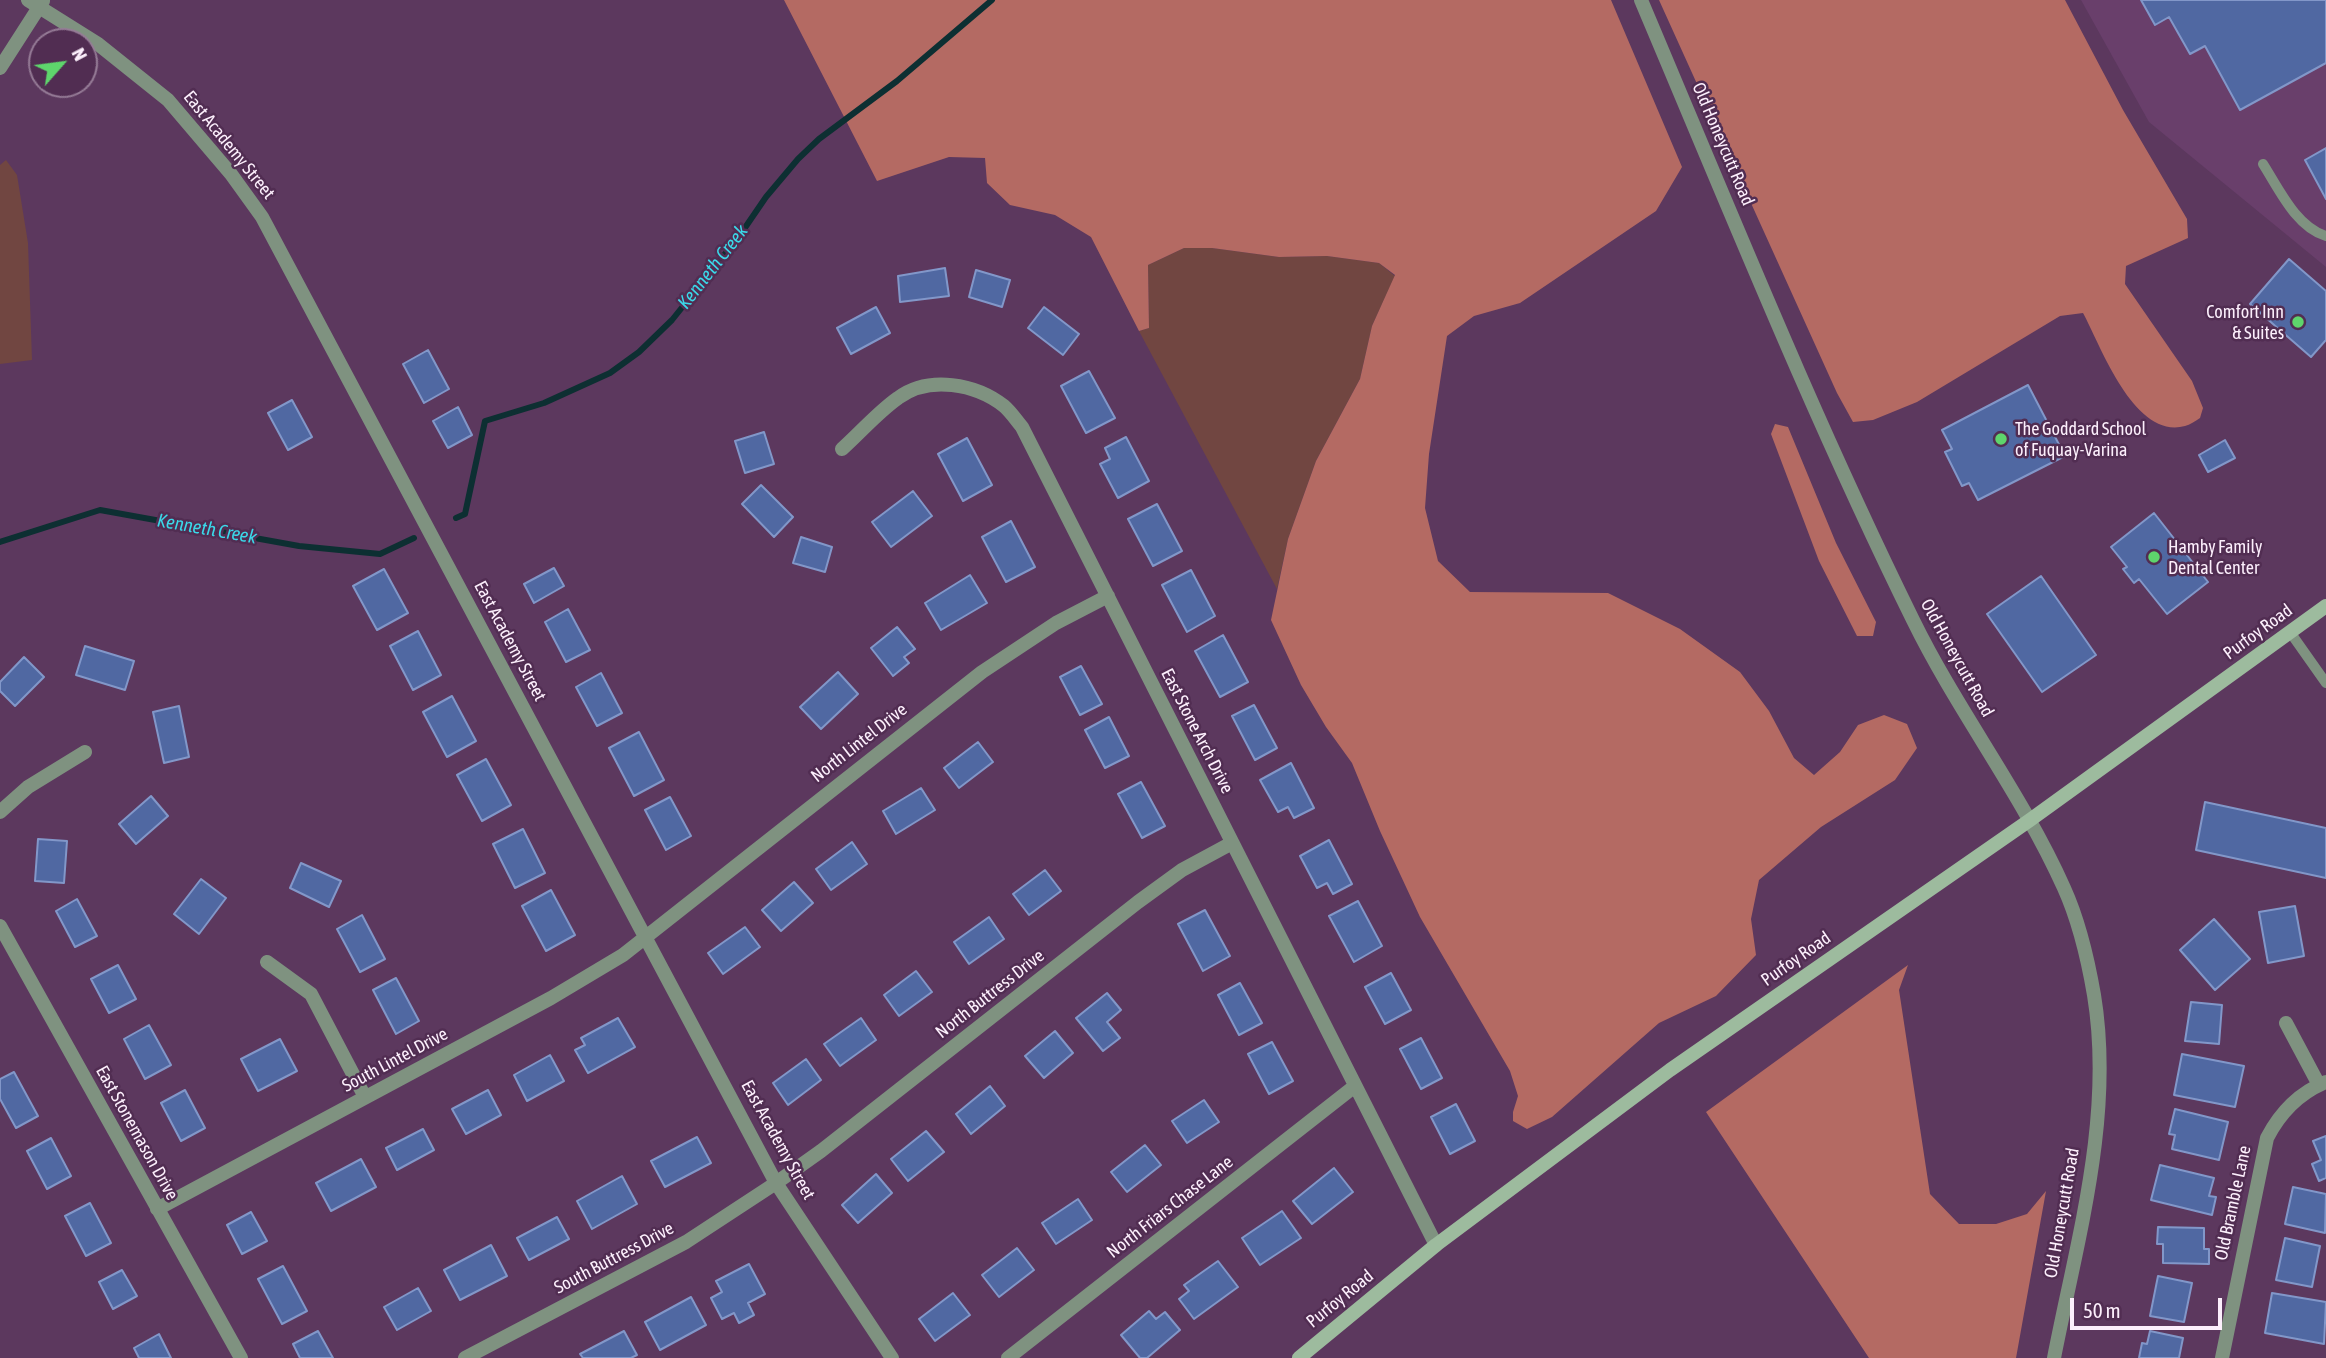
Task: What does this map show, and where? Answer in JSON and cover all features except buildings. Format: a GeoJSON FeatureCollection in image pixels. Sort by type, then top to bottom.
{"type":"FeatureCollection","features":[{"type":"Feature","properties":{"kind":"street","name":"Old Honeycutt Road"},"geometry":{"type":"LineString","coordinates":[[1641,0],[1829,443],[1938,670],[2030,820],[2066,891],[2082,942],[2094,995],[2099,1056],[2098,1105],[2088,1188],[2054,1358]]}},
{"type":"Feature","properties":{"kind":"street"},"geometry":{"type":"LineString","coordinates":[[0,68],[37,2]]}},
{"type":"Feature","properties":{"kind":"street","name":"East Academy Street"},"geometry":{"type":"LineString","coordinates":[[37,2],[98,44],[168,100],[231,174],[262,217],[776,1183],[892,1358]]}},
{"type":"Feature","properties":{"kind":"street","name":"East Stone Arch Drive"},"geometry":{"type":"LineString","coordinates":[[842,449],[899,397],[929,386],[966,386],[1006,407],[1022,427],[1436,1245]]}},
{"type":"Feature","properties":{"kind":"street","name":"North Lintel Drive"},"geometry":{"type":"LineString","coordinates":[[646,938],[982,672],[1056,623],[1108,596]]}},
{"type":"Feature","properties":{"kind":"street","name":"Purfoy Road"},"geometry":{"type":"LineString","coordinates":[[1298,1358],[1436,1245],[1670,1070],[2030,820],[2326,607]]}},
{"type":"Feature","properties":{"kind":"street"},"geometry":{"type":"LineString","coordinates":[[0,812],[28,787],[85,752]]}},
{"type":"Feature","properties":{"kind":"street","name":"North Buttress Drive"},"geometry":{"type":"LineString","coordinates":[[776,1183],[821,1151],[1138,902],[1182,870],[1232,843]]}},
{"type":"Feature","properties":{"kind":"street","name":"East Stonemason Drive"},"geometry":{"type":"LineString","coordinates":[[0,926],[241,1358]]}},
{"type":"Feature","properties":{"kind":"street","name":"South Lintel Drive"},"geometry":{"type":"LineString","coordinates":[[157,1209],[551,998],[646,938]]}},
{"type":"Feature","properties":{"kind":"street"},"geometry":{"type":"LineString","coordinates":[[267,962],[311,994],[365,1097]]}},
{"type":"Feature","properties":{"kind":"street"},"geometry":{"type":"LineString","coordinates":[[2286,1023],[2322,1083]]}},
{"type":"Feature","properties":{"kind":"street","name":"Old Bramble Lane"},"geometry":{"type":"LineString","coordinates":[[2222,1358],[2267,1138],[2286,1109],[2322,1083]]}},
{"type":"Feature","properties":{"kind":"street","name":"North Friars Chase Lane"},"geometry":{"type":"LineString","coordinates":[[1007,1358],[1355,1086]]}},
{"type":"Feature","properties":{"kind":"street","name":"South Buttress Drive"},"geometry":{"type":"LineString","coordinates":[[465,1358],[686,1242],[776,1183]]}},
{"type":"Feature","properties":{"kind":"lane"},"geometry":{"type":"LineString","coordinates":[[2263,164],[2293,212],[2319,234],[2326,236]]}},
{"type":"Feature","properties":{"kind":"lane"},"geometry":{"type":"LineString","coordinates":[[2290,632],[2326,683]]}},
{"type":"Feature","properties":{"kind":"shaded area"},"geometry":{"type":"Polygon","coordinates":[[[784,0],[1611,0],[1682,167],[1656,211],[1520,303],[1474,316],[1447,336],[1429,454],[1425,508],[1438,561],[1470,592],[1608,593],[1680,629],[1740,672],[1769,711],[1794,758],[1814,775],[1840,752],[1858,725],[1884,715],[1907,724],[1917,748],[1895,780],[1821,827],[1759,880],[1751,919],[1756,955],[1716,996],[1659,1023],[1552,1117],[1527,1129],[1513,1121],[1518,1096],[1510,1071],[1420,917],[1352,763],[1301,685],[1271,620],[1288,539],[1316,461],[1360,379],[1372,326],[1395,275],[1379,263],[1327,256],[1279,257],[1212,248],[1184,248],[1148,265],[1149,328],[1139,331],[1091,237],[1055,215],[1010,205],[987,183],[985,158],[949,157],[877,181],[784,0]]]}},
{"type":"Feature","properties":{"kind":"shaded area"},"geometry":{"type":"Polygon","coordinates":[[[1659,0],[2065,0],[2123,110],[2187,219],[2188,238],[2126,266],[2125,284],[2192,381],[2203,408],[2200,418],[2185,426],[2167,427],[2150,419],[2122,387],[2083,313],[2060,316],[1917,402],[1873,420],[1853,422],[1837,393],[1659,0]]]}},
{"type":"Feature","properties":{"kind":"shaded area"},"geometry":{"type":"Polygon","coordinates":[[[2081,0],[2326,0],[2326,267],[2149,122],[2081,0]]]}},
{"type":"Feature","properties":{"kind":"shaded area"},"geometry":{"type":"Polygon","coordinates":[[[6,160],[17,175],[28,243],[32,360],[0,364],[0,165],[6,160]]]}},
{"type":"Feature","properties":{"kind":"shaded area"},"geometry":{"type":"Polygon","coordinates":[[[1184,248],[1212,248],[1279,257],[1327,256],[1379,263],[1395,276],[1372,326],[1360,379],[1316,461],[1288,539],[1277,589],[1139,331],[1149,328],[1148,265],[1184,248]]]}},
{"type":"Feature","properties":{"kind":"shaded area"},"geometry":{"type":"Polygon","coordinates":[[[1775,424],[1788,427],[1836,543],[1876,622],[1873,636],[1857,636],[1819,561],[1771,434],[1775,424]]]}},
{"type":"Feature","properties":{"kind":"shaded area"},"geometry":{"type":"Polygon","coordinates":[[[1908,965],[1899,990],[1930,1194],[1959,1224],[1996,1224],[2027,1214],[2046,1191],[2016,1358],[1869,1358],[1706,1112],[1908,965]]]}},
{"type":"Feature","properties":{"kind":"waterway","name":"Kenneth Creek"},"geometry":{"type":"LineString","coordinates":[[456,518],[465,514],[485,421],[544,403],[610,373],[639,352],[672,320],[798,159],[819,139],[897,81],[992,0]]}},
{"type":"Feature","properties":{"kind":"waterway","name":"Kenneth Creek"},"geometry":{"type":"LineString","coordinates":[[0,542],[100,510],[299,546],[380,554],[414,538]]}},
{"type":"Feature","properties":{"kind":"place","name":"Comfort Inn & Suites"},"geometry":{"type":"Point","coordinates":[2298,322]}},
{"type":"Feature","properties":{"kind":"place","name":"The Goddard School of Fuquay-Varina"},"geometry":{"type":"Point","coordinates":[2001,439]}},
{"type":"Feature","properties":{"kind":"place","name":"Hamby Family Dental Center"},"geometry":{"type":"Point","coordinates":[2154,557]}}]}
